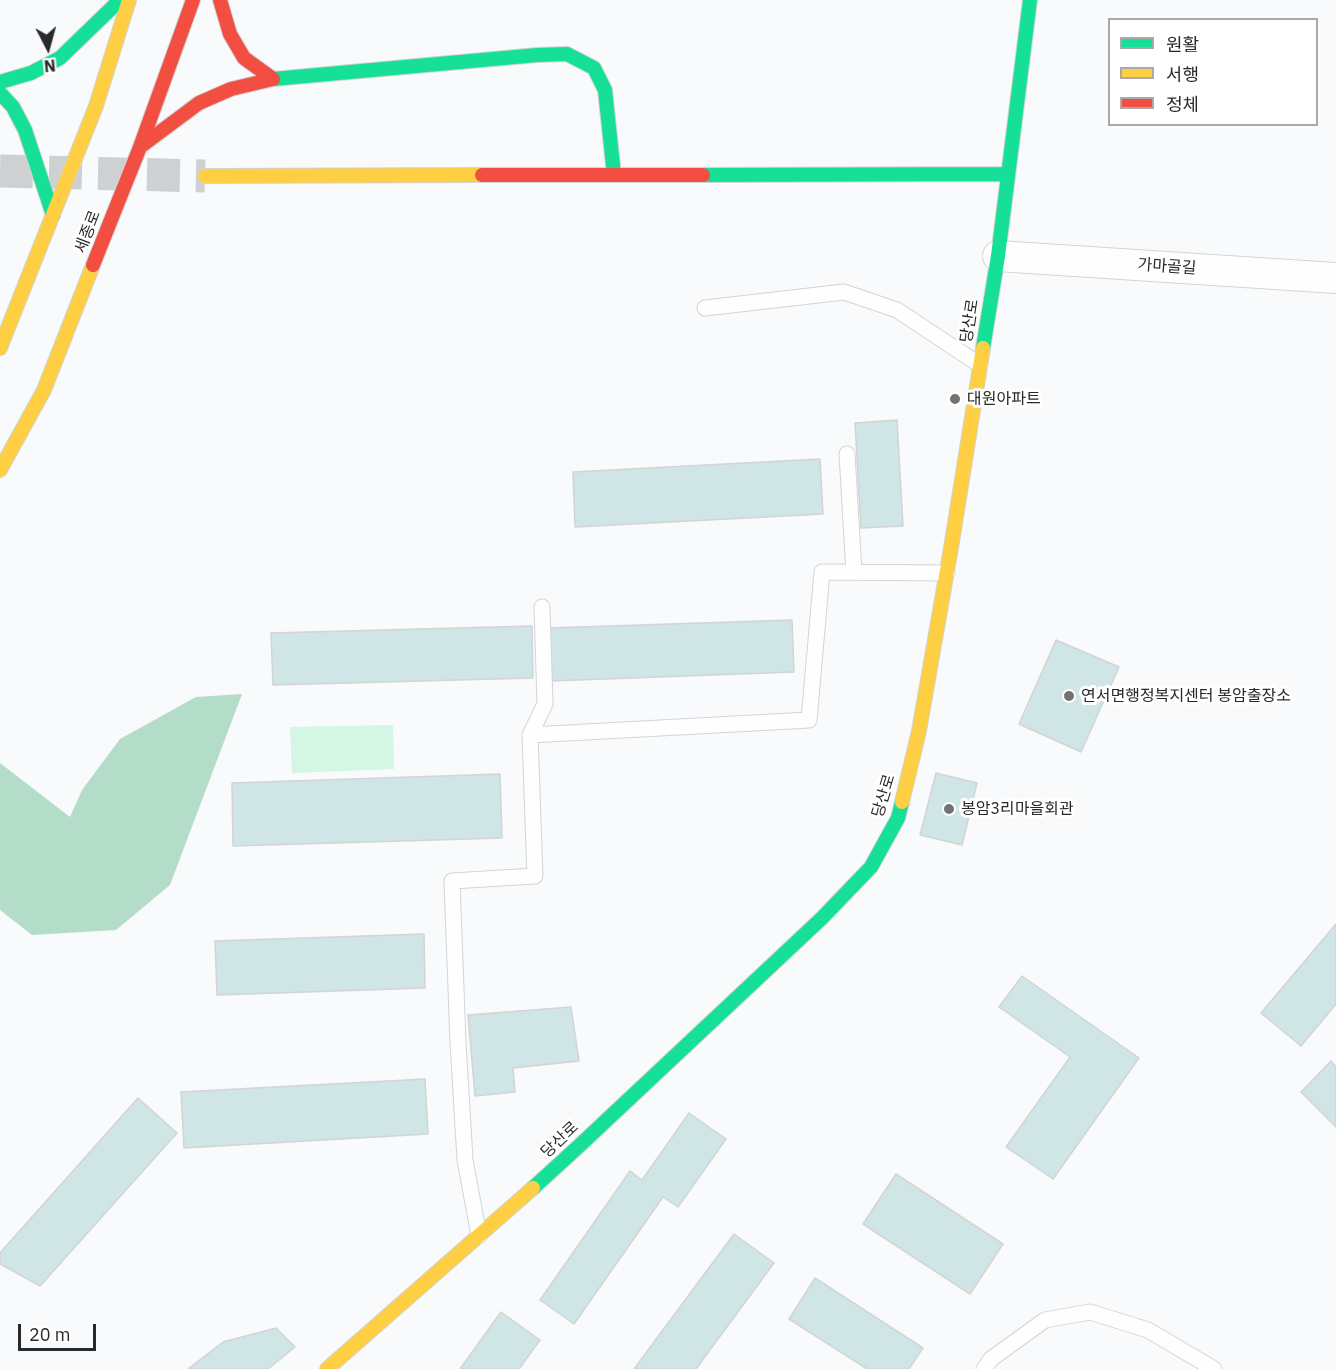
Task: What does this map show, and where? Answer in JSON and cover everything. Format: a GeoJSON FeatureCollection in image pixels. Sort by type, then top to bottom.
{"type":"FeatureCollection","features":[{"type":"Feature","properties":{"kind":"main road"},"geometry":{"type":"LineString","coordinates":[[0,82],[31,73],[60,58],[120,0]]}},
{"type":"Feature","properties":{"kind":"main road"},"geometry":{"type":"LineString","coordinates":[[0,348],[96,106],[129,0]]}},
{"type":"Feature","properties":{"kind":"main road","name":"세종로"},"geometry":{"type":"LineString","coordinates":[[0,470],[44,390],[140,147],[193,0]]}},
{"type":"Feature","properties":{"kind":"main road"},"geometry":{"type":"LineString","coordinates":[[220,0],[230,34],[244,58],[273,79]]}},
{"type":"Feature","properties":{"kind":"main road","name":"당산로"},"geometry":{"type":"LineString","coordinates":[[327,1369],[579,1146],[822,918],[871,867],[898,818],[919,731],[998,256],[1030,0]]}},
{"type":"Feature","properties":{"kind":"main road"},"geometry":{"type":"LineString","coordinates":[[140,147],[199,104],[231,89],[273,79],[567,54],[594,68],[605,90],[614,175]]}},
{"type":"Feature","properties":{"kind":"main road"},"geometry":{"type":"LineString","coordinates":[[0,93],[13,107],[25,130],[53,215]]}},
{"type":"Feature","properties":{"kind":"main road"},"geometry":{"type":"LineString","coordinates":[[205,176],[1008,174]]}},
{"type":"Feature","properties":{"kind":"street","name":"가마골길"},"geometry":{"type":"LineString","coordinates":[[998,256],[1336,278]]}},
{"type":"Feature","properties":{"kind":"lane"},"geometry":{"type":"LineString","coordinates":[[705,308],[844,292],[897,310],[980,365]]}},
{"type":"Feature","properties":{"kind":"lane"},"geometry":{"type":"LineString","coordinates":[[846,454],[854,572]]}},
{"type":"Feature","properties":{"kind":"lane"},"geometry":{"type":"LineString","coordinates":[[530,735],[809,720],[822,572],[946,573]]}},
{"type":"Feature","properties":{"kind":"lane"},"geometry":{"type":"LineString","coordinates":[[479,1236],[465,1160],[452,881],[535,876],[530,735],[545,704],[542,607]]}},
{"type":"Feature","properties":{"kind":"lane"},"geometry":{"type":"LineString","coordinates":[[984,1369],[991,1359],[1045,1320],[1090,1312],[1148,1330],[1214,1369]]}},
{"type":"Feature","properties":{"kind":"green space"},"geometry":{"type":"Polygon","coordinates":[[[242,694],[170,885],[116,930],[32,935],[0,910],[0,763],[70,817],[82,790],[120,739],[196,697],[242,694]]]}},
{"type":"Feature","properties":{"kind":"green space"},"geometry":{"type":"Polygon","coordinates":[[[393,725],[394,769],[292,773],[290,727],[393,725]]]}},
{"type":"Feature","properties":{"kind":"building"},"geometry":{"type":"Polygon","coordinates":[[[897,420],[903,526],[861,528],[855,423],[897,420]]]}},
{"type":"Feature","properties":{"kind":"building"},"geometry":{"type":"Polygon","coordinates":[[[820,459],[823,514],[575,527],[573,472],[820,459]]]}},
{"type":"Feature","properties":{"kind":"building"},"geometry":{"type":"Polygon","coordinates":[[[792,620],[794,672],[551,681],[549,628],[792,620]]]}},
{"type":"Feature","properties":{"kind":"building"},"geometry":{"type":"Polygon","coordinates":[[[532,626],[533,678],[273,685],[271,633],[532,626]]]}},
{"type":"Feature","properties":{"kind":"building","name":"연서면행정복지센터 봉암출장소"},"geometry":{"type":"Polygon","coordinates":[[[1056,640],[1119,667],[1081,752],[1019,724],[1056,640]]]}},
{"type":"Feature","properties":{"kind":"building","name":"봉암3리마을회관"},"geometry":{"type":"Polygon","coordinates":[[[936,773],[977,783],[962,845],[920,835],[936,773]]]}},
{"type":"Feature","properties":{"kind":"building"},"geometry":{"type":"Polygon","coordinates":[[[500,774],[502,838],[233,846],[232,783],[500,774]]]}},
{"type":"Feature","properties":{"kind":"building"},"geometry":{"type":"Polygon","coordinates":[[[1336,924],[1336,1004],[1301,1046],[1261,1013],[1336,924]]]}},
{"type":"Feature","properties":{"kind":"building"},"geometry":{"type":"Polygon","coordinates":[[[424,934],[425,988],[217,995],[215,941],[424,934]]]}},
{"type":"Feature","properties":{"kind":"building"},"geometry":{"type":"Polygon","coordinates":[[[1022,976],[1139,1058],[1053,1179],[1006,1147],[1070,1057],[999,1007],[1022,976]]]}},
{"type":"Feature","properties":{"kind":"building"},"geometry":{"type":"Polygon","coordinates":[[[571,1007],[579,1061],[513,1068],[515,1092],[475,1096],[468,1015],[571,1007]]]}},
{"type":"Feature","properties":{"kind":"building"},"geometry":{"type":"Polygon","coordinates":[[[1331,1061],[1336,1067],[1336,1127],[1301,1092],[1331,1061]]]}},
{"type":"Feature","properties":{"kind":"building"},"geometry":{"type":"Polygon","coordinates":[[[425,1079],[428,1134],[184,1148],[181,1092],[425,1079]]]}},
{"type":"Feature","properties":{"kind":"building"},"geometry":{"type":"Polygon","coordinates":[[[138,1098],[177,1133],[40,1286],[0,1264],[0,1253],[138,1098]]]}},
{"type":"Feature","properties":{"kind":"building"},"geometry":{"type":"Polygon","coordinates":[[[689,1113],[726,1139],[678,1207],[663,1197],[574,1324],[540,1300],[630,1171],[642,1180],[689,1113]]]}},
{"type":"Feature","properties":{"kind":"building"},"geometry":{"type":"Polygon","coordinates":[[[896,1174],[1003,1244],[970,1294],[863,1224],[896,1174]]]}},
{"type":"Feature","properties":{"kind":"building"},"geometry":{"type":"Polygon","coordinates":[[[734,1234],[774,1263],[696,1369],[634,1369],[734,1234]]]}},
{"type":"Feature","properties":{"kind":"building"},"geometry":{"type":"Polygon","coordinates":[[[815,1278],[923,1348],[909,1369],[867,1369],[789,1319],[815,1278]]]}},
{"type":"Feature","properties":{"kind":"building"},"geometry":{"type":"Polygon","coordinates":[[[501,1312],[540,1340],[519,1369],[460,1369],[501,1312]]]}},
{"type":"Feature","properties":{"kind":"building"},"geometry":{"type":"Polygon","coordinates":[[[276,1328],[295,1347],[268,1369],[188,1369],[223,1342],[276,1328]]]}},
{"type":"Feature","properties":{"kind":"tunnel"},"geometry":{"type":"LineString","coordinates":[[0,171],[205,176]]}},
{"type":"Feature","properties":{"kind":"traffic: fast"},"geometry":{"type":"LineString","coordinates":[[0,82],[31,73],[60,58],[120,0]]}},
{"type":"Feature","properties":{"kind":"traffic: fast"},"geometry":{"type":"LineString","coordinates":[[983,348],[998,256],[1030,0]]}},
{"type":"Feature","properties":{"kind":"traffic: fast"},"geometry":{"type":"LineString","coordinates":[[273,79],[567,54],[594,68],[605,90],[614,175]]}},
{"type":"Feature","properties":{"kind":"traffic: fast"},"geometry":{"type":"LineString","coordinates":[[0,93],[13,107],[25,130],[53,215]]}},
{"type":"Feature","properties":{"kind":"traffic: fast"},"geometry":{"type":"LineString","coordinates":[[703,175],[1008,174]]}},
{"type":"Feature","properties":{"kind":"traffic: fast"},"geometry":{"type":"LineString","coordinates":[[533,1188],[822,918],[871,867],[898,818],[902,802]]}},
{"type":"Feature","properties":{"kind":"traffic: slow"},"geometry":{"type":"LineString","coordinates":[[0,348],[96,106],[129,0]]}},
{"type":"Feature","properties":{"kind":"traffic: slow"},"geometry":{"type":"LineString","coordinates":[[205,176],[482,175]]}},
{"type":"Feature","properties":{"kind":"traffic: slow"},"geometry":{"type":"LineString","coordinates":[[0,470],[44,390],[93,265]]}},
{"type":"Feature","properties":{"kind":"traffic: slow"},"geometry":{"type":"LineString","coordinates":[[902,802],[919,731],[983,348]]}},
{"type":"Feature","properties":{"kind":"traffic: slow"},"geometry":{"type":"LineString","coordinates":[[327,1369],[533,1188]]}},
{"type":"Feature","properties":{"kind":"traffic: jam"},"geometry":{"type":"LineString","coordinates":[[93,265],[140,147],[193,0]]}},
{"type":"Feature","properties":{"kind":"traffic: jam"},"geometry":{"type":"LineString","coordinates":[[140,147],[199,103],[231,89],[273,79],[244,58],[230,34],[220,0]]}},
{"type":"Feature","properties":{"kind":"traffic: jam"},"geometry":{"type":"LineString","coordinates":[[482,175],[703,175]]}},
{"type":"Feature","properties":{"kind":"place","name":"대원아파트"},"geometry":{"type":"Point","coordinates":[955,399]}},
{"type":"Feature","properties":{"kind":"place","name":"연서면행정복지센터 봉암출장소"},"geometry":{"type":"Point","coordinates":[1069,696]}},
{"type":"Feature","properties":{"kind":"place","name":"봉암3리마을회관"},"geometry":{"type":"Point","coordinates":[949,809]}}]}
